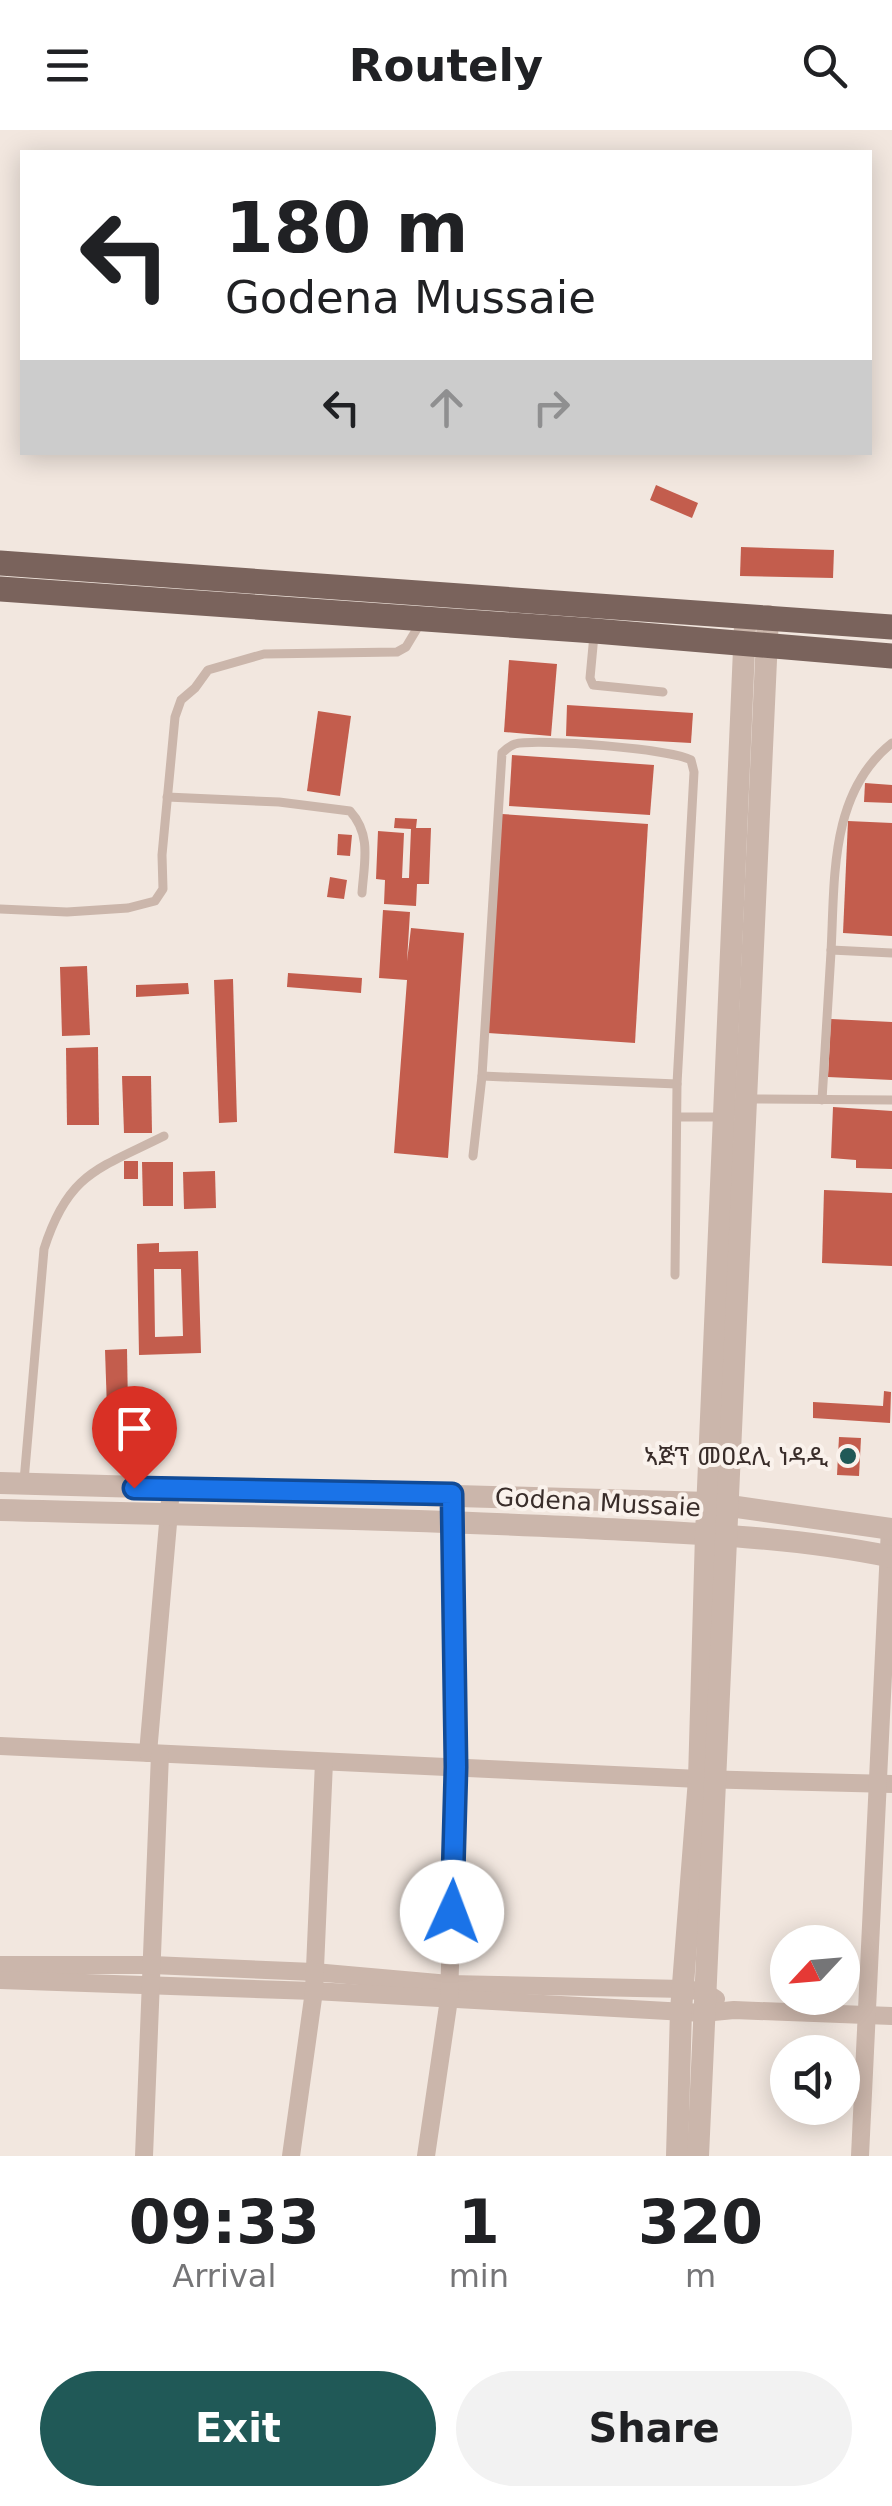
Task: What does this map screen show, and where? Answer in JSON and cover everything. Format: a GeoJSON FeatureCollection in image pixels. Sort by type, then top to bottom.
{"type":"FeatureCollection","features":[{"type":"Feature","properties":{"kind":"main road"},"geometry":{"type":"LineString","coordinates":[[0,563],[112,584],[423,619],[512,613],[595,631],[892,656]]}},
{"type":"Feature","properties":{"kind":"main road"},"geometry":{"type":"LineString","coordinates":[[0,589],[112,584],[512,613],[756,616],[892,626]]}},
{"type":"Feature","properties":{"kind":"street"},"geometry":{"type":"LineString","coordinates":[[677,2156],[693,2001],[708,1779],[715,1536],[756,616]]}},
{"type":"Feature","properties":{"kind":"street","name":"Godena Mussaie"},"geometry":{"type":"LineString","coordinates":[[0,1484],[718,1504],[891,1528]]}},
{"type":"Feature","properties":{"kind":"street"},"geometry":{"type":"LineString","coordinates":[[144,2156],[152,1965],[154,1754],[171,1489]]}},
{"type":"Feature","properties":{"kind":"street"},"geometry":{"type":"LineString","coordinates":[[426,2156],[449,1992],[456,1767],[452,1494]]}},
{"type":"Feature","properties":{"kind":"street","name":"Godena Mussaie"},"geometry":{"type":"LineString","coordinates":[[0,1510],[452,1522],[715,1536],[818,1545],[890,1557]]}},
{"type":"Feature","properties":{"kind":"street"},"geometry":{"type":"LineString","coordinates":[[860,2156],[866,2014],[884,1784],[891,1528]]}},
{"type":"Feature","properties":{"kind":"street"},"geometry":{"type":"LineString","coordinates":[[0,1746],[884,1784]]}},
{"type":"Feature","properties":{"kind":"street"},"geometry":{"type":"LineString","coordinates":[[290,2156],[314,1981],[324,1762]]}},
{"type":"Feature","properties":{"kind":"street"},"geometry":{"type":"LineString","coordinates":[[0,1965],[152,1965],[449,1992],[693,2001],[734,2010],[892,2016]]}},
{"type":"Feature","properties":{"kind":"street"},"geometry":{"type":"LineString","coordinates":[[0,1980],[151,1984],[314,1981]]}},
{"type":"Feature","properties":{"kind":"street"},"geometry":{"type":"LineString","coordinates":[[693,2001],[698,2156]]}},
{"type":"Feature","properties":{"kind":"lane"},"geometry":{"type":"LineString","coordinates":[[0,909],[68,912],[128,908],[155,900],[163,889],[174,717],[180,700],[208,670],[268,654],[390,653],[406,647],[423,619]]}},
{"type":"Feature","properties":{"kind":"lane"},"geometry":{"type":"LineString","coordinates":[[595,631],[590,678],[594,686],[663,692]]}},
{"type":"Feature","properties":{"kind":"lane"},"geometry":{"type":"LineString","coordinates":[[473,1156],[482,1076],[502,753],[517,744],[620,746],[681,754],[690,760],[694,772],[677,1084],[675,1275]]}},
{"type":"Feature","properties":{"kind":"lane"},"geometry":{"type":"LineString","coordinates":[[822,1100],[835,858],[848,802],[866,767],[892,744]]}},
{"type":"Feature","properties":{"kind":"lane"},"geometry":{"type":"LineString","coordinates":[[167,797],[279,802],[350,811],[366,836],[362,893]]}},
{"type":"Feature","properties":{"kind":"lane"},"geometry":{"type":"LineString","coordinates":[[831,950],[892,953]]}},
{"type":"Feature","properties":{"kind":"lane"},"geometry":{"type":"LineString","coordinates":[[482,1076],[677,1084]]}},
{"type":"Feature","properties":{"kind":"lane"},"geometry":{"type":"LineString","coordinates":[[678,1117],[822,1100],[892,1100]]}},
{"type":"Feature","properties":{"kind":"lane"},"geometry":{"type":"LineString","coordinates":[[24,1484],[44,1250],[54,1218],[74,1187],[98,1169],[164,1136]]}},
{"type":"Feature","properties":{"kind":"building"},"geometry":{"type":"Polygon","coordinates":[[[656,485],[698,503],[692,518],[650,500],[656,485]]]}},
{"type":"Feature","properties":{"kind":"building"},"geometry":{"type":"Polygon","coordinates":[[[741,547],[834,550],[833,578],[740,576],[741,547]]]}},
{"type":"Feature","properties":{"kind":"building"},"geometry":{"type":"Polygon","coordinates":[[[509,660],[557,664],[551,736],[504,732],[509,660]]]}},
{"type":"Feature","properties":{"kind":"building"},"geometry":{"type":"Polygon","coordinates":[[[567,705],[693,713],[691,743],[566,736],[567,705]]]}},
{"type":"Feature","properties":{"kind":"building"},"geometry":{"type":"Polygon","coordinates":[[[318,711],[351,716],[340,796],[307,791],[318,711]]]}},
{"type":"Feature","properties":{"kind":"building"},"geometry":{"type":"Polygon","coordinates":[[[512,755],[654,765],[650,815],[509,806],[512,755]]]}},
{"type":"Feature","properties":{"kind":"building"},"geometry":{"type":"Polygon","coordinates":[[[865,783],[892,785],[892,803],[864,802],[865,783]]]}},
{"type":"Feature","properties":{"kind":"building"},"geometry":{"type":"Polygon","coordinates":[[[502,814],[648,824],[635,1043],[488,1033],[502,814]]]}},
{"type":"Feature","properties":{"kind":"building"},"geometry":{"type":"Polygon","coordinates":[[[395,818],[417,819],[416,828],[431,828],[429,884],[417,884],[416,906],[384,904],[385,880],[376,879],[378,831],[404,833],[402,878],[409,878],[411,829],[394,828],[395,818]]]}},
{"type":"Feature","properties":{"kind":"building"},"geometry":{"type":"Polygon","coordinates":[[[848,821],[892,823],[892,936],[843,933],[848,821]]]}},
{"type":"Feature","properties":{"kind":"building"},"geometry":{"type":"Polygon","coordinates":[[[338,834],[352,835],[350,856],[337,855],[338,834]]]}},
{"type":"Feature","properties":{"kind":"building"},"geometry":{"type":"Polygon","coordinates":[[[330,877],[347,880],[344,899],[327,897],[330,877]]]}},
{"type":"Feature","properties":{"kind":"building"},"geometry":{"type":"Polygon","coordinates":[[[383,910],[410,912],[407,961],[411,928],[464,933],[448,1158],[394,1153],[407,980],[379,978],[383,910]]]}},
{"type":"Feature","properties":{"kind":"building"},"geometry":{"type":"Polygon","coordinates":[[[87,966],[90,1035],[62,1036],[60,967],[87,966]]]}},
{"type":"Feature","properties":{"kind":"building"},"geometry":{"type":"Polygon","coordinates":[[[288,973],[362,978],[361,993],[287,987],[288,973]]]}},
{"type":"Feature","properties":{"kind":"building"},"geometry":{"type":"Polygon","coordinates":[[[233,979],[237,1122],[219,1123],[214,980],[233,979]]]}},
{"type":"Feature","properties":{"kind":"building"},"geometry":{"type":"Polygon","coordinates":[[[188,983],[189,994],[136,997],[136,985],[188,983]]]}},
{"type":"Feature","properties":{"kind":"building"},"geometry":{"type":"Polygon","coordinates":[[[831,1019],[892,1022],[892,1080],[828,1077],[831,1019]]]}},
{"type":"Feature","properties":{"kind":"building"},"geometry":{"type":"Polygon","coordinates":[[[98,1047],[99,1125],[67,1125],[66,1048],[98,1047]]]}},
{"type":"Feature","properties":{"kind":"building"},"geometry":{"type":"Polygon","coordinates":[[[122,1076],[151,1076],[152,1133],[124,1133],[122,1076]]]}},
{"type":"Feature","properties":{"kind":"building"},"geometry":{"type":"Polygon","coordinates":[[[833,1107],[892,1111],[892,1169],[856,1168],[856,1160],[831,1158],[833,1107]]]}},
{"type":"Feature","properties":{"kind":"building"},"geometry":{"type":"Polygon","coordinates":[[[124,1161],[138,1161],[138,1179],[124,1179],[124,1161]]]}},
{"type":"Feature","properties":{"kind":"building"},"geometry":{"type":"Polygon","coordinates":[[[142,1162],[173,1162],[173,1206],[143,1206],[142,1162]]]}},
{"type":"Feature","properties":{"kind":"building"},"geometry":{"type":"Polygon","coordinates":[[[215,1171],[216,1208],[184,1209],[183,1172],[215,1171]]]}},
{"type":"Feature","properties":{"kind":"building"},"geometry":{"type":"Polygon","coordinates":[[[824,1190],[892,1193],[892,1266],[822,1263],[824,1190]]]}},
{"type":"Feature","properties":{"kind":"building"},"geometry":{"type":"Polygon","coordinates":[[[159,1243],[159,1252],[198,1251],[201,1353],[139,1355],[137,1244],[159,1243]],[[154,1269],[155,1337],[183,1336],[181,1269],[154,1269]]]}},
{"type":"Feature","properties":{"kind":"building"},"geometry":{"type":"Polygon","coordinates":[[[127,1349],[128,1409],[107,1409],[105,1350],[127,1349]]]}},
{"type":"Feature","properties":{"kind":"building"},"geometry":{"type":"Polygon","coordinates":[[[884,1391],[891,1392],[890,1423],[813,1418],[813,1402],[883,1406],[884,1391]]]}},
{"type":"Feature","properties":{"kind":"building"},"geometry":{"type":"Polygon","coordinates":[[[839,1437],[861,1438],[859,1476],[837,1475],[839,1437]]]}},
{"type":"Feature","properties":{"kind":"place","name":"ኣጅፕ መዐደሊ ነዳዲ"},"geometry":{"type":"Point","coordinates":[848,1456]}},
{"type":"Feature","properties":{"kind":"route"},"geometry":{"type":"LineString","coordinates":[[134,1488],[452,1494],[456,1767],[452,1912]]}}]}
